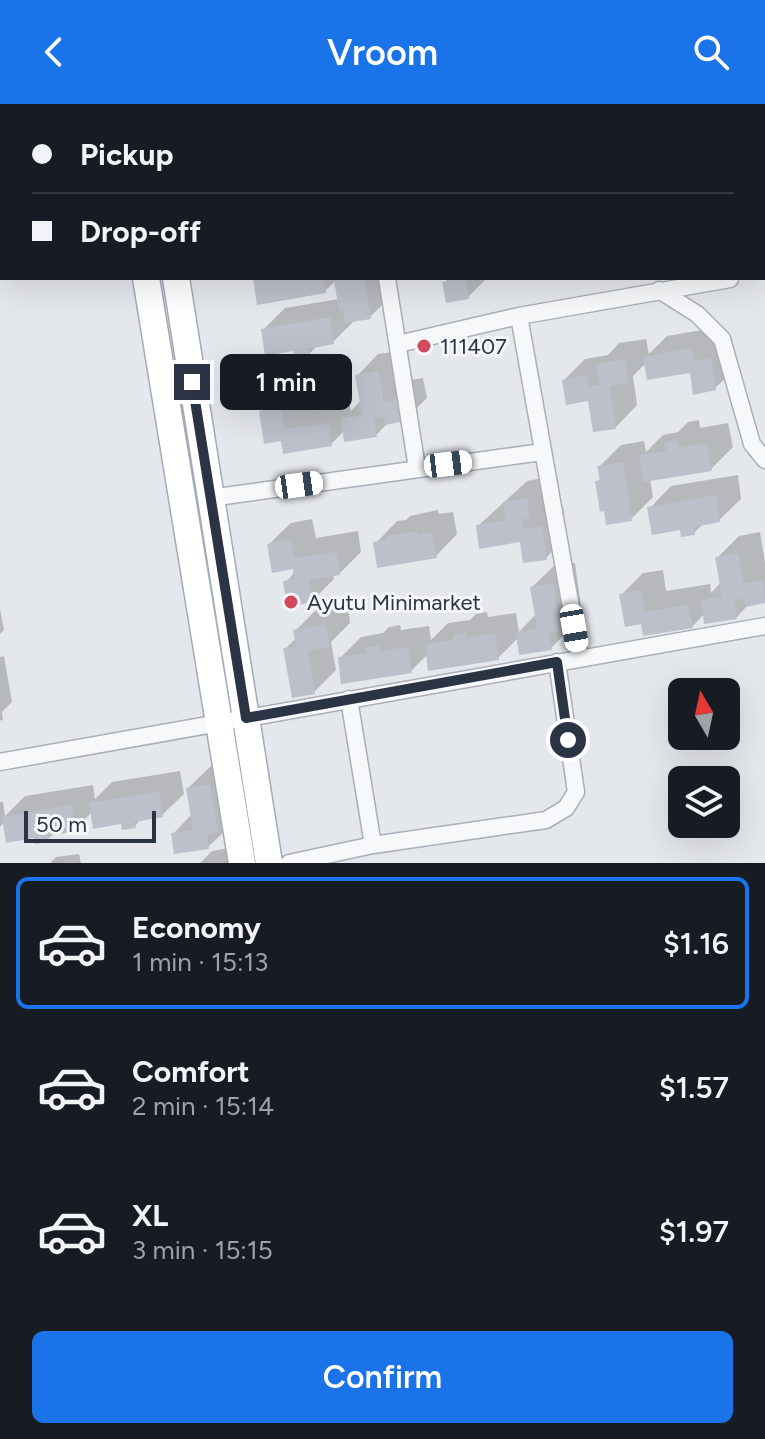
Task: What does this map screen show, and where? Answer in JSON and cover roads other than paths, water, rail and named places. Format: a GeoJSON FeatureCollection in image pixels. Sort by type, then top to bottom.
{"type":"FeatureCollection","features":[{"type":"Feature","properties":{"kind":"main road"},"geometry":{"type":"LineString","coordinates":[[146,280],[242,863]]}},
{"type":"Feature","properties":{"kind":"main road"},"geometry":{"type":"LineString","coordinates":[[176,280],[269,863]]}},
{"type":"Feature","properties":{"kind":"street"},"geometry":{"type":"LineString","coordinates":[[387,280],[417,468]]}},
{"type":"Feature","properties":{"kind":"street"},"geometry":{"type":"LineString","coordinates":[[398,344],[519,316],[724,280]]}},
{"type":"Feature","properties":{"kind":"street"},"geometry":{"type":"LineString","coordinates":[[659,290],[697,314],[722,339],[752,444],[765,460]]}},
{"type":"Feature","properties":{"kind":"street"},"geometry":{"type":"LineString","coordinates":[[519,316],[580,658]]}},
{"type":"Feature","properties":{"kind":"street"},"geometry":{"type":"LineString","coordinates":[[210,498],[542,452]]}},
{"type":"Feature","properties":{"kind":"street"},"geometry":{"type":"LineString","coordinates":[[0,762],[765,626]]}},
{"type":"Feature","properties":{"kind":"street"},"geometry":{"type":"LineString","coordinates":[[289,863],[373,845],[546,820],[566,808],[576,792],[557,662]]}},
{"type":"Feature","properties":{"kind":"street"},"geometry":{"type":"LineString","coordinates":[[349,699],[373,845]]}},
{"type":"Feature","properties":{"kind":"place","name":"111407"},"geometry":{"type":"Point","coordinates":[424,346]}},
{"type":"Feature","properties":{"kind":"place","name":"Ayutu Minimarket"},"geometry":{"type":"Point","coordinates":[291,602]}}]}
